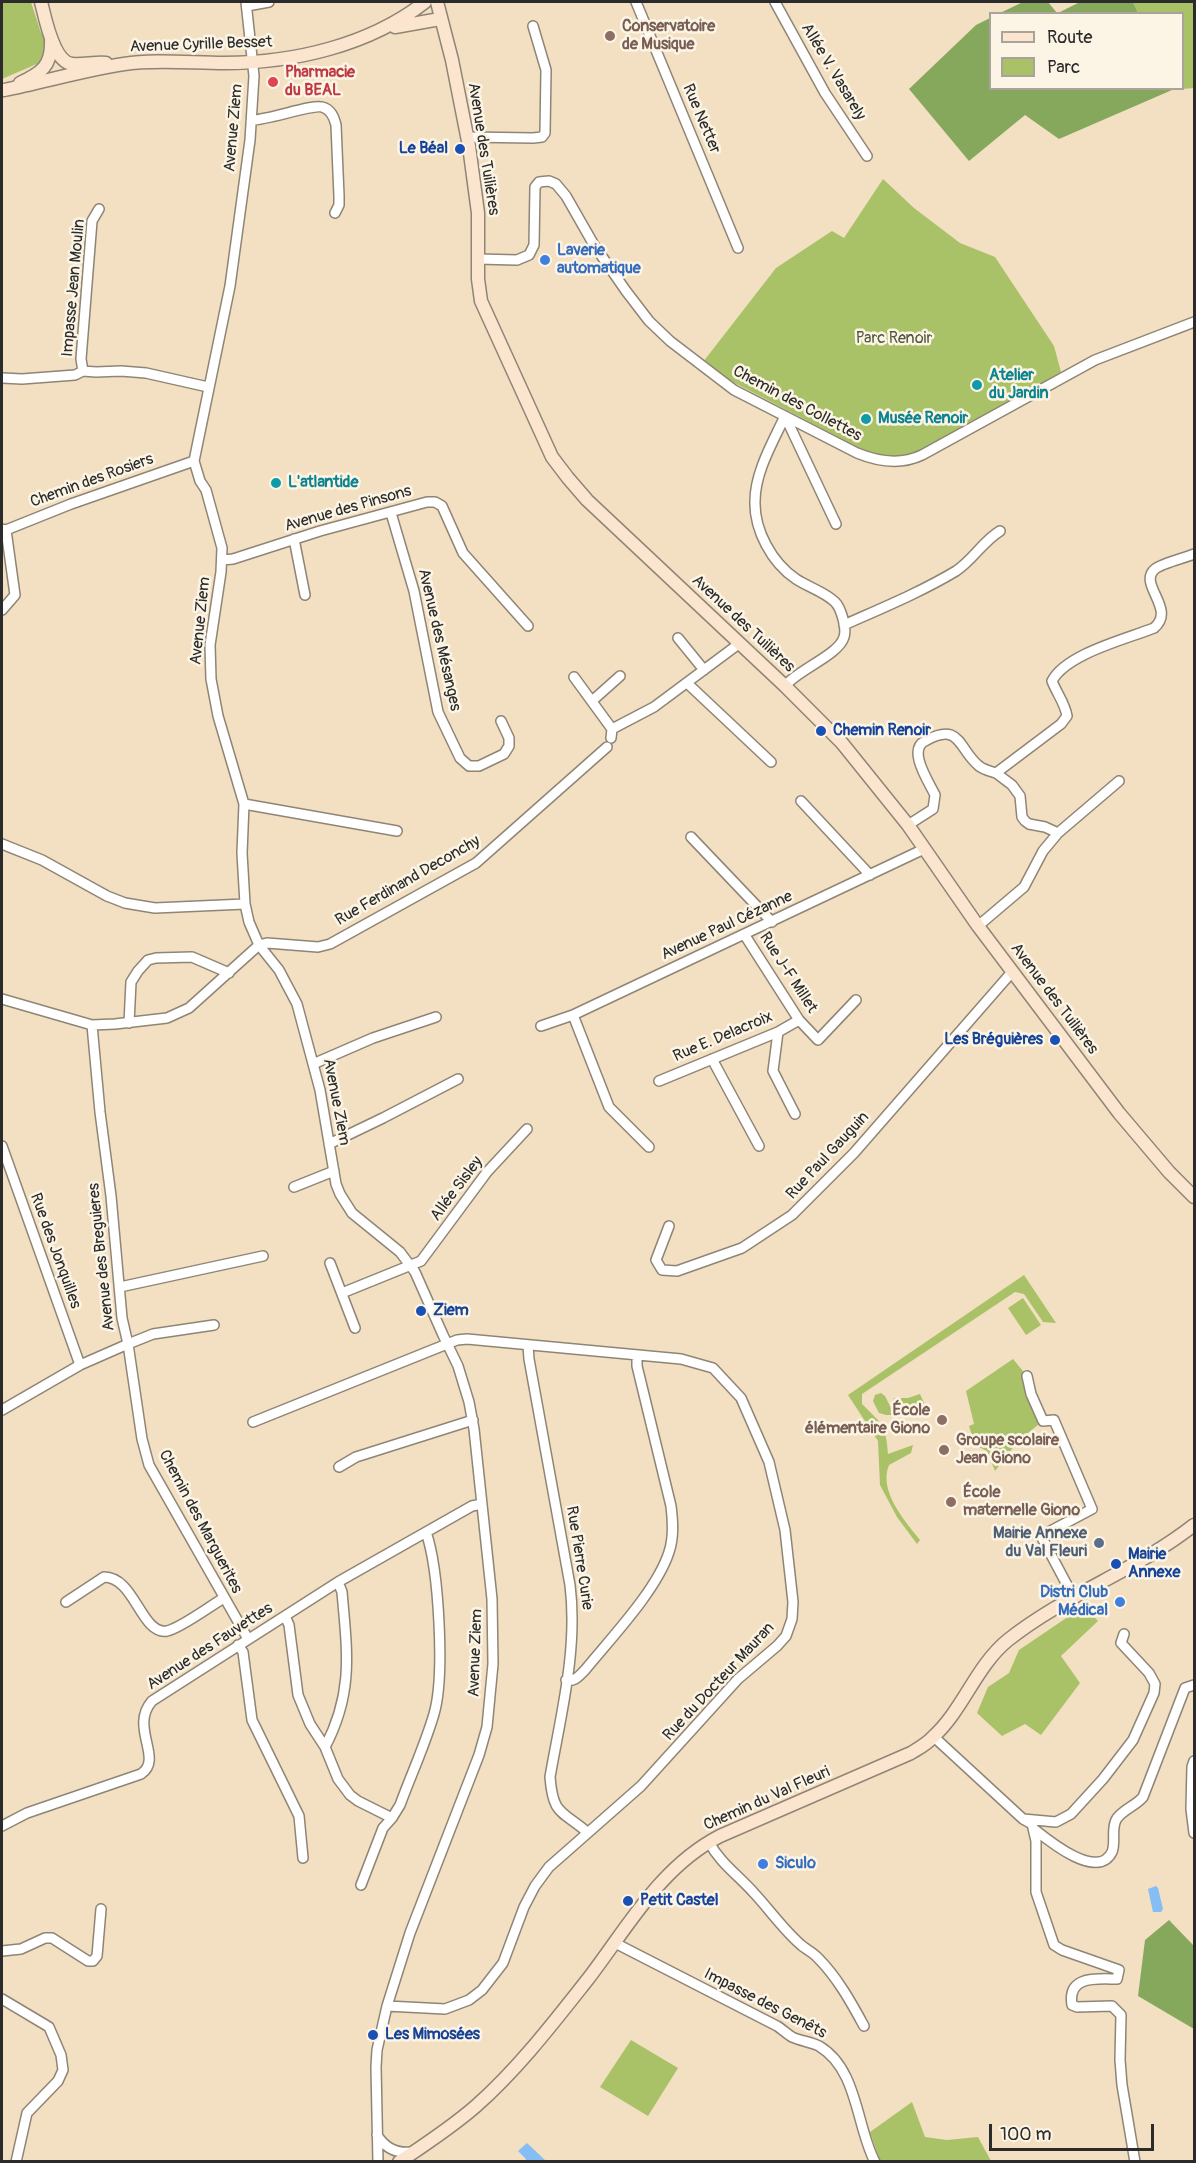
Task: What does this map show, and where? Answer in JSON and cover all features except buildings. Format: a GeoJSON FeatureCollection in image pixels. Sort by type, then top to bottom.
{"type":"FeatureCollection","features":[{"type":"Feature","properties":{"kind":"street"},"geometry":{"type":"LineString","coordinates":[[41,2],[51,39],[62,59],[71,64],[125,63]]}},
{"type":"Feature","properties":{"kind":"street"},"geometry":{"type":"LineString","coordinates":[[247,4],[269,2]]}},
{"type":"Feature","properties":{"kind":"street","name":"Avenue Cyrille Besset"},"geometry":{"type":"LineString","coordinates":[[3,91],[125,63],[253,62],[323,50],[382,30],[401,20],[424,2]]}},
{"type":"Feature","properties":{"kind":"street","name":"Avenue des Tuilières"},"geometry":{"type":"LineString","coordinates":[[437,2],[452,60],[467,137],[478,213],[478,279],[485,310],[552,457],[587,500],[785,686],[842,743],[908,825],[978,926],[1119,1113],[1169,1172],[1194,1197]]}},
{"type":"Feature","properties":{"kind":"street","name":"Rue Netter"},"geometry":{"type":"LineString","coordinates":[[636,2],[738,248]]}},
{"type":"Feature","properties":{"kind":"street","name":"Allée V. Vasarely"},"geometry":{"type":"LineString","coordinates":[[775,2],[825,93],[867,156]]}},
{"type":"Feature","properties":{"kind":"street","name":"Avenue Ziem"},"geometry":{"type":"LineString","coordinates":[[247,4],[253,62],[252,120],[230,286],[194,461],[200,481],[206,490],[220,537],[222,560],[210,645],[211,679],[218,716],[244,804],[242,853],[245,904],[249,922],[259,945],[279,970],[297,1004],[320,1090],[336,1184],[348,1208],[400,1252],[411,1266],[419,1279],[464,1381],[473,1420],[493,1620],[493,1664],[487,1727],[479,1755],[410,1933],[387,2006],[378,2050],[378,2162]]}},
{"type":"Feature","properties":{"kind":"street"},"geometry":{"type":"LineString","coordinates":[[382,30],[440,19]]}},
{"type":"Feature","properties":{"kind":"street"},"geometry":{"type":"LineString","coordinates":[[467,137],[533,138],[542,137],[545,133],[546,70],[533,26]]}},
{"type":"Feature","properties":{"kind":"street","name":"Avenue Cyrille Besset"},"geometry":{"type":"LineString","coordinates":[[3,91],[43,69],[52,52],[51,39]]}},
{"type":"Feature","properties":{"kind":"street"},"geometry":{"type":"LineString","coordinates":[[252,120],[262,120],[318,106],[329,110],[336,124],[339,205],[335,213]]}},
{"type":"Feature","properties":{"kind":"street","name":"Chemin des Collettes"},"geometry":{"type":"LineString","coordinates":[[478,259],[517,260],[529,255],[534,244],[535,187],[539,182],[544,181],[556,184],[626,291],[663,334],[734,390],[868,458],[891,461],[912,459],[1095,360],[1194,322]]}},
{"type":"Feature","properties":{"kind":"street","name":"Impasse Jean Moulin"},"geometry":{"type":"LineString","coordinates":[[83,371],[81,359],[92,221],[99,209]]}},
{"type":"Feature","properties":{"kind":"street"},"geometry":{"type":"LineString","coordinates":[[2,378],[22,379],[75,375],[83,371],[121,371],[208,387]]}},
{"type":"Feature","properties":{"kind":"street"},"geometry":{"type":"LineString","coordinates":[[785,416],[836,525]]}},
{"type":"Feature","properties":{"kind":"street"},"geometry":{"type":"LineString","coordinates":[[785,416],[757,482],[754,500],[756,521],[765,543],[778,562],[794,578],[837,603],[844,625],[844,638],[837,647],[815,664],[791,678],[785,686]]}},
{"type":"Feature","properties":{"kind":"street","name":"Chemin des Rosiers"},"geometry":{"type":"LineString","coordinates":[[4,530],[194,461]]}},
{"type":"Feature","properties":{"kind":"street","name":"Avenue des Pinsons"},"geometry":{"type":"LineString","coordinates":[[222,560],[233,559],[294,539],[427,502],[435,502],[442,507],[463,553],[528,626]]}},
{"type":"Feature","properties":{"kind":"street","name":"Avenue des Mésanges"},"geometry":{"type":"LineString","coordinates":[[391,513],[414,591],[438,712],[460,758],[469,766],[479,766],[504,754],[509,746],[509,738],[501,721]]}},
{"type":"Feature","properties":{"kind":"street"},"geometry":{"type":"LineString","coordinates":[[2,610],[15,595],[4,530]]}},
{"type":"Feature","properties":{"kind":"street"},"geometry":{"type":"LineString","coordinates":[[844,625],[958,570],[990,537],[1000,531]]}},
{"type":"Feature","properties":{"kind":"street"},"geometry":{"type":"LineString","coordinates":[[294,539],[305,595]]}},
{"type":"Feature","properties":{"kind":"street"},"geometry":{"type":"LineString","coordinates":[[996,773],[1061,724],[1067,716],[1066,706],[1052,681],[1056,673],[1080,657],[1154,628],[1161,622],[1163,615],[1151,582],[1151,575],[1155,568],[1194,554]]}},
{"type":"Feature","properties":{"kind":"street"},"geometry":{"type":"LineString","coordinates":[[678,638],[704,670]]}},
{"type":"Feature","properties":{"kind":"street","name":"Rue Ferdinand Deconchy"},"geometry":{"type":"LineString","coordinates":[[259,945],[267,943],[318,947],[330,944],[476,863],[610,738],[740,644]]}},
{"type":"Feature","properties":{"kind":"street"},"geometry":{"type":"LineString","coordinates":[[592,700],[620,676]]}},
{"type":"Feature","properties":{"kind":"street"},"geometry":{"type":"LineString","coordinates":[[574,677],[592,700],[610,738]]}},
{"type":"Feature","properties":{"kind":"street"},"geometry":{"type":"LineString","coordinates":[[687,683],[771,762]]}},
{"type":"Feature","properties":{"kind":"street"},"geometry":{"type":"LineString","coordinates":[[908,825],[933,809],[935,802],[935,795],[918,755],[918,747],[922,742],[949,734],[962,743],[980,767],[996,773],[1012,785],[1020,796],[1025,821],[1058,833]]}},
{"type":"Feature","properties":{"kind":"street"},"geometry":{"type":"LineString","coordinates":[[978,926],[1024,887],[1043,851],[1058,833],[1119,781]]}},
{"type":"Feature","properties":{"kind":"street"},"geometry":{"type":"LineString","coordinates":[[801,801],[870,875]]}},
{"type":"Feature","properties":{"kind":"street"},"geometry":{"type":"LineString","coordinates":[[244,804],[398,831]]}},
{"type":"Feature","properties":{"kind":"street"},"geometry":{"type":"LineString","coordinates":[[691,837],[771,922]]}},
{"type":"Feature","properties":{"kind":"street"},"geometry":{"type":"LineString","coordinates":[[2,844],[42,860],[125,903],[155,908],[245,904]]}},
{"type":"Feature","properties":{"kind":"street","name":"Avenue Paul Cézanne"},"geometry":{"type":"LineString","coordinates":[[541,1026],[573,1016],[924,849]]}},
{"type":"Feature","properties":{"kind":"street","name":"Rue J-F Millet"},"geometry":{"type":"LineString","coordinates":[[744,934],[799,1020],[818,1040],[856,1000]]}},
{"type":"Feature","properties":{"kind":"street"},"geometry":{"type":"LineString","coordinates":[[2,999],[92,1025],[167,1018],[181,1013],[259,945]]}},
{"type":"Feature","properties":{"kind":"street"},"geometry":{"type":"LineString","coordinates":[[129,1023],[132,982],[148,960],[192,957],[229,973]]}},
{"type":"Feature","properties":{"kind":"street","name":"Rue Paul Gauguin"},"geometry":{"type":"LineString","coordinates":[[669,1226],[656,1260],[662,1270],[677,1271],[742,1248],[792,1215],[854,1153],[1012,972]]}},
{"type":"Feature","properties":{"kind":"street"},"geometry":{"type":"LineString","coordinates":[[573,1016],[609,1107],[649,1147]]}},
{"type":"Feature","properties":{"kind":"street"},"geometry":{"type":"LineString","coordinates":[[314,1064],[373,1038],[436,1017]]}},
{"type":"Feature","properties":{"kind":"street","name":"Rue E. Delacroix"},"geometry":{"type":"LineString","coordinates":[[659,1081],[778,1032],[799,1020]]}},
{"type":"Feature","properties":{"kind":"street","name":"Avenue des Breguieres"},"geometry":{"type":"LineString","coordinates":[[2,1410],[80,1365],[128,1344],[122,1318],[92,1025]]}},
{"type":"Feature","properties":{"kind":"street"},"geometry":{"type":"LineString","coordinates":[[778,1032],[773,1071],[795,1114]]}},
{"type":"Feature","properties":{"kind":"street"},"geometry":{"type":"LineString","coordinates":[[712,1059],[759,1146]]}},
{"type":"Feature","properties":{"kind":"street"},"geometry":{"type":"LineString","coordinates":[[329,1144],[458,1079]]}},
{"type":"Feature","properties":{"kind":"street","name":"Allée Sisley"},"geometry":{"type":"LineString","coordinates":[[411,1266],[421,1261],[487,1172],[527,1129]]}},
{"type":"Feature","properties":{"kind":"street","name":"Rue des Jonquilles"},"geometry":{"type":"LineString","coordinates":[[2,1146],[80,1365]]}},
{"type":"Feature","properties":{"kind":"street","name":"Avenue Ziem"},"geometry":{"type":"LineString","coordinates":[[294,1186],[334,1171]]}},
{"type":"Feature","properties":{"kind":"street"},"geometry":{"type":"LineString","coordinates":[[120,1287],[263,1256]]}},
{"type":"Feature","properties":{"kind":"street"},"geometry":{"type":"LineString","coordinates":[[330,1263],[355,1328]]}},
{"type":"Feature","properties":{"kind":"street"},"geometry":{"type":"LineString","coordinates":[[342,1293],[411,1266]]}},
{"type":"Feature","properties":{"kind":"street"},"geometry":{"type":"LineString","coordinates":[[128,1344],[153,1334],[214,1325]]}},
{"type":"Feature","properties":{"kind":"street","name":"Rue du Docteur Mauran"},"geometry":{"type":"LineString","coordinates":[[253,1422],[447,1344],[467,1339],[681,1359],[713,1368],[741,1398],[770,1462],[785,1530],[792,1592],[792,1619],[786,1636],[738,1678],[641,1786],[549,1867],[524,1907],[502,1963],[482,1990],[469,2000],[445,2009],[387,2006]]}},
{"type":"Feature","properties":{"kind":"street","name":"Chemin des Marguerites"},"geometry":{"type":"LineString","coordinates":[[128,1344],[142,1439],[149,1465],[248,1639]]}},
{"type":"Feature","properties":{"kind":"street","name":"Rue Pierre Curie"},"geometry":{"type":"LineString","coordinates":[[528,1345],[574,1620],[572,1650],[550,1777],[551,1792],[554,1805],[559,1812],[587,1832]]}},
{"type":"Feature","properties":{"kind":"street"},"geometry":{"type":"LineString","coordinates":[[566,1680],[571,1681],[578,1678],[652,1586],[669,1553],[672,1540],[671,1506],[637,1366],[637,1356]]}},
{"type":"Feature","properties":{"kind":"street"},"geometry":{"type":"LineString","coordinates":[[1027,1376],[1042,1422],[1054,1420],[1092,1509],[1041,1536],[1074,1598]]}},
{"type":"Feature","properties":{"kind":"street"},"geometry":{"type":"LineString","coordinates":[[339,1467],[356,1456],[473,1420]]}},
{"type":"Feature","properties":{"kind":"street","name":"Avenue des Fauvettes"},"geometry":{"type":"LineString","coordinates":[[2,1826],[27,1813],[146,1771],[150,1764],[150,1757],[143,1726],[149,1705],[338,1582],[472,1506],[482,1504]]}},
{"type":"Feature","properties":{"kind":"street","name":"Chemin du Val Fleuri"},"geometry":{"type":"LineString","coordinates":[[399,2162],[477,2105],[509,2072],[548,2029],[660,1882],[677,1866],[709,1842],[911,1754],[934,1737],[987,1663],[1017,1634],[1074,1598],[1151,1555],[1194,1525]]}},
{"type":"Feature","properties":{"kind":"street"},"geometry":{"type":"LineString","coordinates":[[361,1885],[383,1828],[400,1805],[434,1715],[439,1639],[433,1567],[426,1532]]}},
{"type":"Feature","properties":{"kind":"street"},"geometry":{"type":"LineString","coordinates":[[66,1602],[104,1577],[111,1577],[122,1583],[152,1626],[162,1631],[174,1628],[224,1598]]}},
{"type":"Feature","properties":{"kind":"street"},"geometry":{"type":"LineString","coordinates":[[325,1747],[342,1707],[346,1686],[343,1603],[338,1582]]}},
{"type":"Feature","properties":{"kind":"street"},"geometry":{"type":"LineString","coordinates":[[285,1616],[290,1625],[298,1695],[310,1724],[325,1747],[338,1779],[350,1795],[392,1818]]}},
{"type":"Feature","properties":{"kind":"street"},"geometry":{"type":"LineString","coordinates":[[1023,1819],[1056,1822],[1071,1814],[1103,1779],[1133,1740],[1154,1693],[1155,1684],[1149,1673],[1121,1643],[1124,1634]]}},
{"type":"Feature","properties":{"kind":"street"},"geometry":{"type":"LineString","coordinates":[[238,1645],[243,1652],[252,1720],[299,1816],[303,1858]]}},
{"type":"Feature","properties":{"kind":"street"},"geometry":{"type":"LineString","coordinates":[[1034,1829],[1085,1863],[1100,1863],[1109,1857],[1114,1845],[1116,1821],[1143,1797],[1185,1688],[1194,1685]]}},
{"type":"Feature","properties":{"kind":"street"},"geometry":{"type":"LineString","coordinates":[[934,1737],[1023,1819],[1032,1824],[1036,1892],[1053,1945],[1119,1970],[1117,1979],[1081,1982],[1071,1997],[1072,2005],[1077,2007],[1112,2006],[1121,2015],[1120,2060],[1135,2162]]}},
{"type":"Feature","properties":{"kind":"street"},"geometry":{"type":"LineString","coordinates":[[1194,1761],[1191,1809],[1194,1833]]}},
{"type":"Feature","properties":{"kind":"street"},"geometry":{"type":"LineString","coordinates":[[709,1842],[715,1854],[729,1869],[752,1890],[801,1945],[816,1955],[850,2000],[864,2026]]}},
{"type":"Feature","properties":{"kind":"street"},"geometry":{"type":"LineString","coordinates":[[2,1951],[21,1949],[45,1938],[52,1938],[88,1961],[93,1961],[97,1956],[101,1909]]}},
{"type":"Feature","properties":{"kind":"street","name":"Impasse des Genêts"},"geometry":{"type":"LineString","coordinates":[[615,1944],[777,2026],[790,2036],[819,2046],[843,2072],[855,2100],[869,2151],[875,2162]]}},
{"type":"Feature","properties":{"kind":"street"},"geometry":{"type":"LineString","coordinates":[[2,1999],[49,2026],[61,2055],[63,2070],[58,2081],[30,2107],[16,2162]]}},
{"type":"Feature","properties":{"kind":"street"},"geometry":{"type":"LineString","coordinates":[[377,2135],[382,2144],[397,2152],[414,2152]]}},
{"type":"Feature","properties":{"kind":"green space"},"geometry":{"type":"Polygon","coordinates":[[[2,2],[31,2],[41,33],[48,39],[46,58],[2,79],[2,2]]]}},
{"type":"Feature","properties":{"kind":"green space"},"geometry":{"type":"Polygon","coordinates":[[[1023,2],[1048,2],[1056,12],[1002,12],[1023,2]]]}},
{"type":"Feature","properties":{"kind":"green space"},"geometry":{"type":"Polygon","coordinates":[[[1080,2],[1133,2],[1138,12],[1060,12],[1080,2]]]}},
{"type":"Feature","properties":{"kind":"green space"},"geometry":{"type":"Polygon","coordinates":[[[1133,2],[1194,2],[1194,88],[1184,89],[1184,12],[1138,12],[1133,2]]]}},
{"type":"Feature","properties":{"kind":"green space"},"geometry":{"type":"Polygon","coordinates":[[[989,18],[989,90],[1172,90],[1059,139],[1025,115],[969,161],[909,89],[976,25],[989,18]]]}},
{"type":"Feature","properties":{"kind":"green space","name":"Parc Renoir"},"geometry":{"type":"Polygon","coordinates":[[[883,179],[914,208],[960,243],[995,257],[1054,346],[1061,372],[920,454],[896,461],[869,453],[733,382],[703,362],[776,268],[832,231],[844,238],[883,179]]]}},
{"type":"Feature","properties":{"kind":"green space"},"geometry":{"type":"Polygon","coordinates":[[[1024,1275],[1056,1323],[1043,1322],[1024,1294],[1015,1292],[862,1394],[862,1404],[882,1426],[888,1454],[913,1445],[911,1453],[889,1465],[887,1485],[901,1515],[920,1540],[917,1544],[897,1517],[880,1485],[878,1441],[848,1395],[1024,1275]]]}},
{"type":"Feature","properties":{"kind":"green space"},"geometry":{"type":"Polygon","coordinates":[[[1023,1298],[1041,1325],[1026,1335],[1008,1308],[1023,1298]]]}},
{"type":"Feature","properties":{"kind":"green space"},"geometry":{"type":"Polygon","coordinates":[[[1013,1359],[1027,1376],[1043,1421],[1018,1441],[995,1471],[987,1451],[975,1445],[969,1426],[974,1424],[966,1391],[1013,1359]]]}},
{"type":"Feature","properties":{"kind":"green space"},"geometry":{"type":"Polygon","coordinates":[[[881,1393],[891,1408],[907,1409],[908,1415],[879,1413],[873,1401],[875,1395],[881,1393]]]}},
{"type":"Feature","properties":{"kind":"green space"},"geometry":{"type":"Polygon","coordinates":[[[920,1394],[929,1414],[921,1415],[913,1407],[893,1403],[894,1398],[908,1398],[920,1394]]]}},
{"type":"Feature","properties":{"kind":"green space"},"geometry":{"type":"Polygon","coordinates":[[[1084,1606],[1098,1621],[1061,1656],[1080,1683],[1041,1735],[1025,1724],[1002,1736],[977,1713],[988,1687],[1009,1673],[1019,1650],[1084,1606]]]}},
{"type":"Feature","properties":{"kind":"green space"},"geometry":{"type":"Polygon","coordinates":[[[1169,1920],[1194,1946],[1194,2029],[1138,1996],[1145,1940],[1169,1920]]]}},
{"type":"Feature","properties":{"kind":"green space"},"geometry":{"type":"Polygon","coordinates":[[[631,2040],[678,2068],[648,2116],[600,2087],[631,2040]]]}},
{"type":"Feature","properties":{"kind":"green space"},"geometry":{"type":"Polygon","coordinates":[[[912,2102],[925,2137],[947,2140],[978,2137],[991,2161],[880,2161],[870,2132],[912,2102]]]}},
{"type":"Feature","properties":{"kind":"water"},"geometry":{"type":"Polygon","coordinates":[[[1156,1886],[1163,1909],[1161,1912],[1153,1912],[1148,1889],[1156,1886]]]}},
{"type":"Feature","properties":{"kind":"water"},"geometry":{"type":"Polygon","coordinates":[[[527,2143],[546,2161],[525,2161],[526,2159],[518,2151],[527,2143]]]}},
{"type":"Feature","properties":{"kind":"place","name":"Conservatoire de Musique"},"geometry":{"type":"Point","coordinates":[610,36]}},
{"type":"Feature","properties":{"kind":"place","name":"Pharmacie du BEAL"},"geometry":{"type":"Point","coordinates":[273,82]}},
{"type":"Feature","properties":{"kind":"place","name":"Le Béal"},"geometry":{"type":"Point","coordinates":[460,149]}},
{"type":"Feature","properties":{"kind":"place","name":"Laverie automatique"},"geometry":{"type":"Point","coordinates":[545,260]}},
{"type":"Feature","properties":{"kind":"place","name":"Atelier du Jardin"},"geometry":{"type":"Point","coordinates":[977,385]}},
{"type":"Feature","properties":{"kind":"place","name":"Musée Renoir"},"geometry":{"type":"Point","coordinates":[866,419]}},
{"type":"Feature","properties":{"kind":"place","name":"L'atlantide"},"geometry":{"type":"Point","coordinates":[276,483]}},
{"type":"Feature","properties":{"kind":"place","name":"Chemin Renoir"},"geometry":{"type":"Point","coordinates":[821,731]}},
{"type":"Feature","properties":{"kind":"place","name":"Les Bréguières"},"geometry":{"type":"Point","coordinates":[1055,1040]}},
{"type":"Feature","properties":{"kind":"place","name":"Ziem"},"geometry":{"type":"Point","coordinates":[421,1311]}},
{"type":"Feature","properties":{"kind":"place","name":"École élémentaire Giono"},"geometry":{"type":"Point","coordinates":[942,1420]}},
{"type":"Feature","properties":{"kind":"place","name":"Groupe scolaire Jean Giono"},"geometry":{"type":"Point","coordinates":[944,1450]}},
{"type":"Feature","properties":{"kind":"place","name":"École maternelle Giono"},"geometry":{"type":"Point","coordinates":[951,1502]}},
{"type":"Feature","properties":{"kind":"place","name":"Mairie Annexe du Val Fleuri"},"geometry":{"type":"Point","coordinates":[1099,1543]}},
{"type":"Feature","properties":{"kind":"place","name":"Mairie Annexe"},"geometry":{"type":"Point","coordinates":[1116,1564]}},
{"type":"Feature","properties":{"kind":"place","name":"Distri Club Médical"},"geometry":{"type":"Point","coordinates":[1120,1602]}},
{"type":"Feature","properties":{"kind":"place","name":"Siculo"},"geometry":{"type":"Point","coordinates":[763,1864]}},
{"type":"Feature","properties":{"kind":"place","name":"Petit Castel"},"geometry":{"type":"Point","coordinates":[628,1901]}},
{"type":"Feature","properties":{"kind":"place","name":"Les Mimosées"},"geometry":{"type":"Point","coordinates":[373,2035]}}]}
